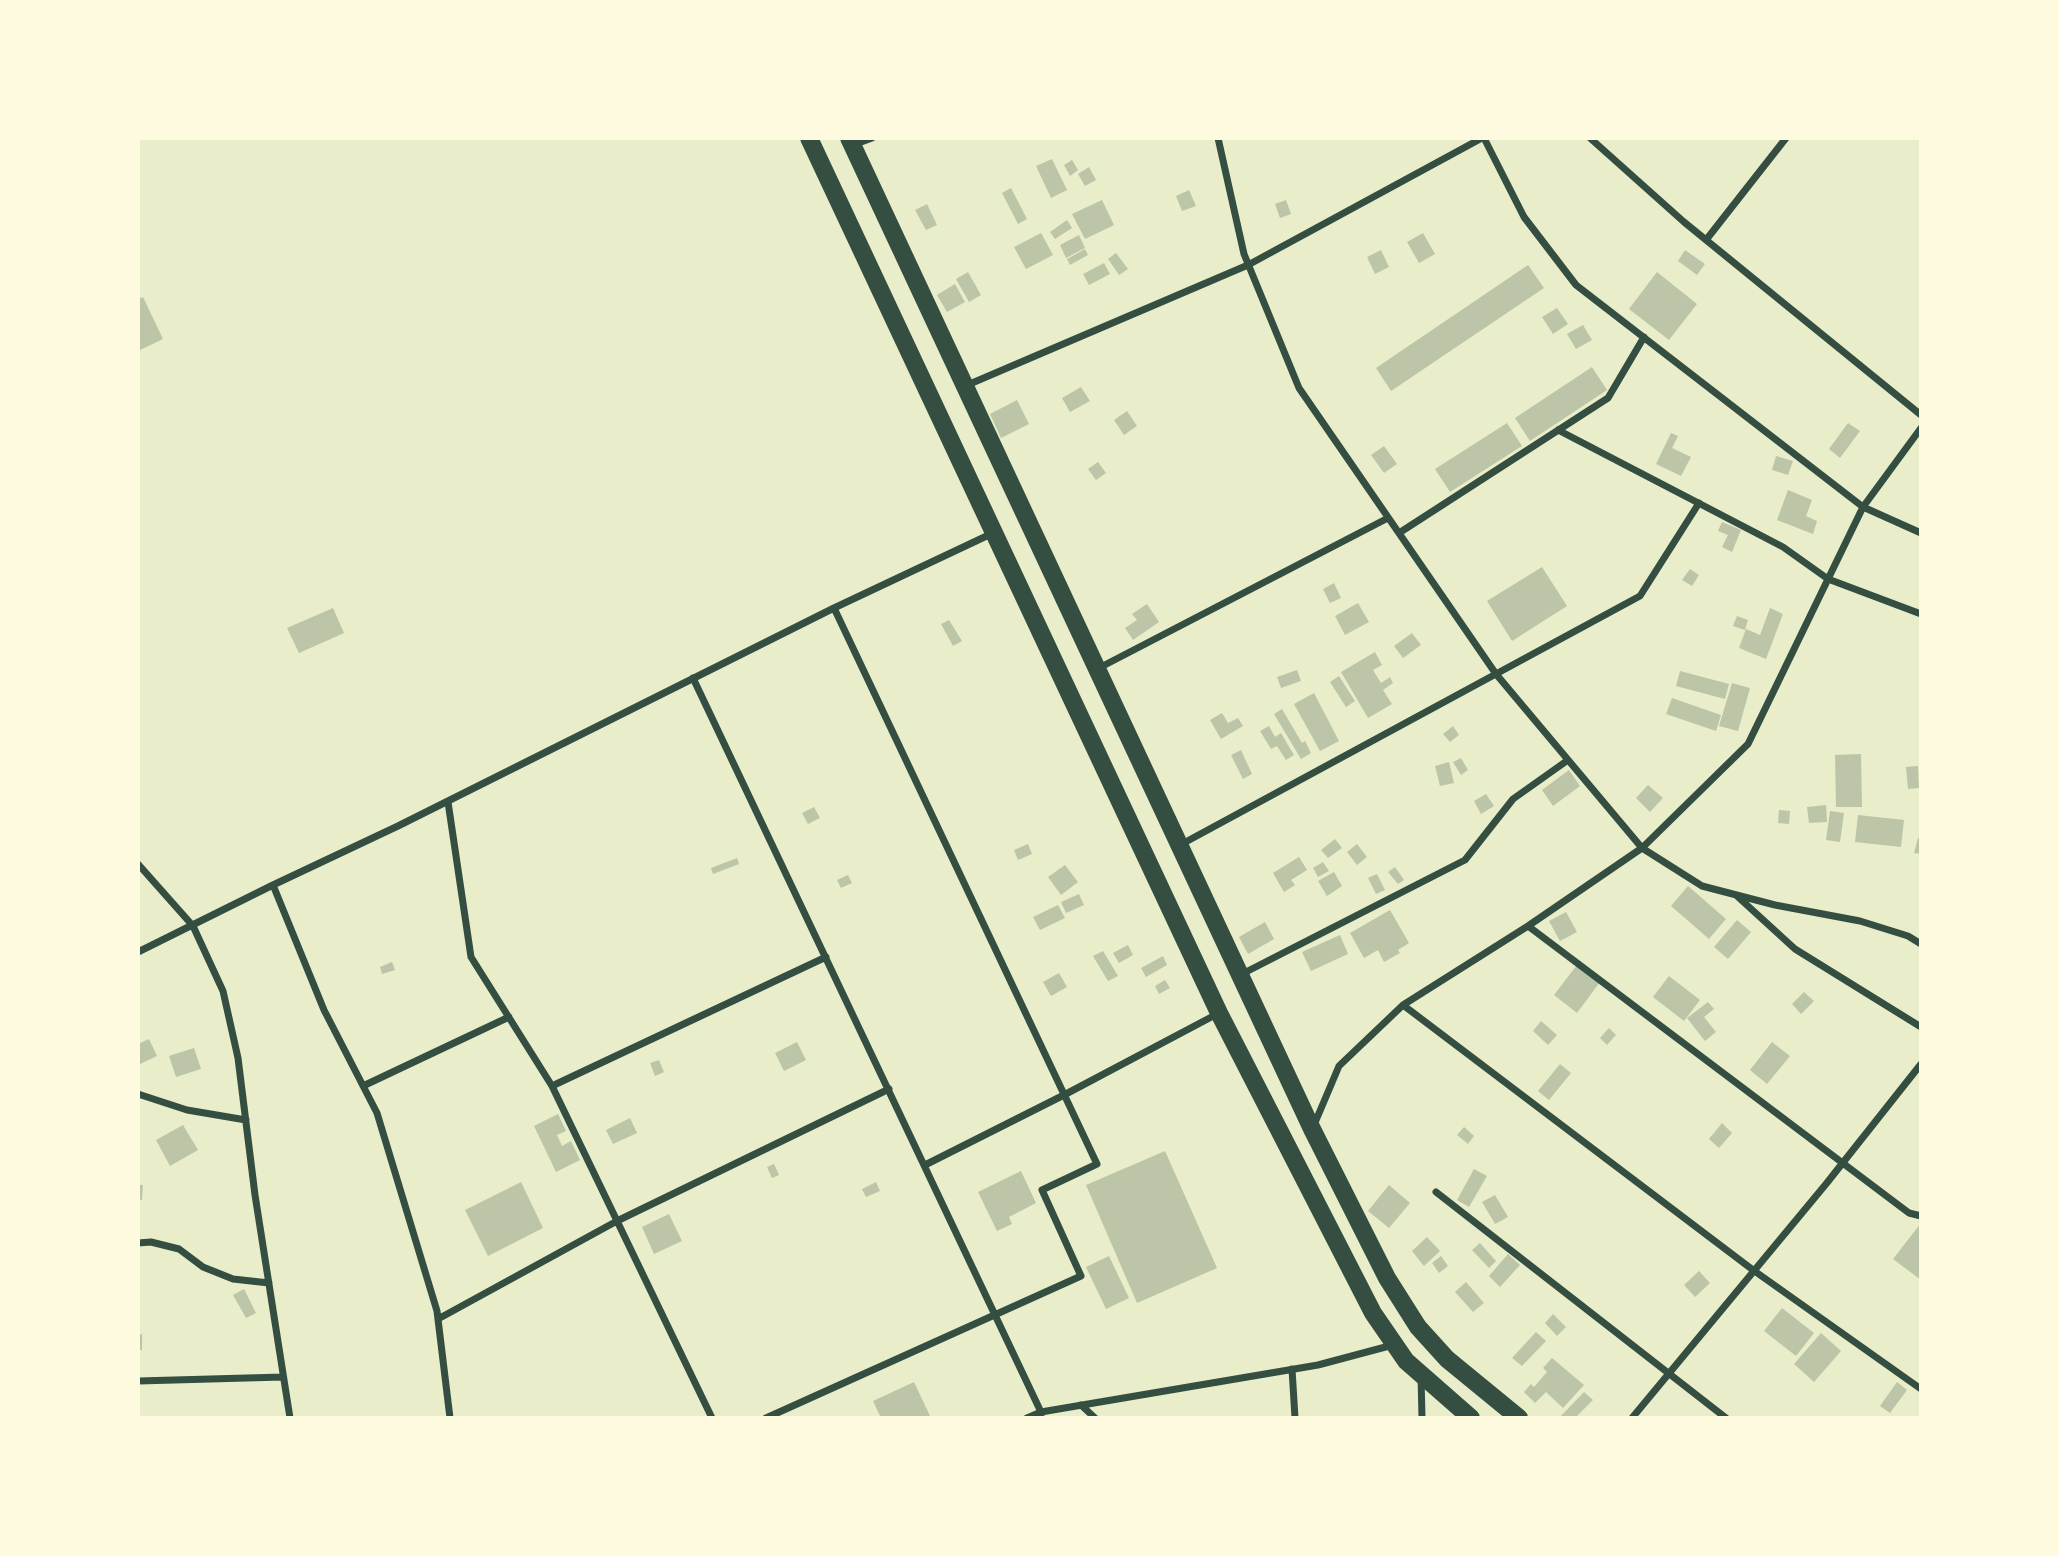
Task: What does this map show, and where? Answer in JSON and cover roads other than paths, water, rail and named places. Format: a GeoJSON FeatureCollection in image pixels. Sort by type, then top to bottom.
{"type":"FeatureCollection","features":[{"type":"Feature","properties":{"kind":"main road"},"geometry":{"type":"LineString","coordinates":[[809,138],[1219,1013],[1373,1314],[1393,1345],[1421,1376],[1471,1418]]}},
{"type":"Feature","properties":{"kind":"main road"},"geometry":{"type":"LineString","coordinates":[[851,142],[1312,1129],[1387,1278],[1418,1327],[1447,1359],[1519,1418]]}},
{"type":"Feature","properties":{"kind":"street"},"geometry":{"type":"LineString","coordinates":[[851,142],[872,138]]}},
{"type":"Feature","properties":{"kind":"street"},"geometry":{"type":"LineString","coordinates":[[1218,138],[1244,254],[1299,388],[1496,674],[1642,848],[1702,886],[1775,905],[1860,921],[1908,936],[1921,944]]}},
{"type":"Feature","properties":{"kind":"street"},"geometry":{"type":"LineString","coordinates":[[965,386],[1248,265],[1483,138],[1524,217],[1576,285],[1863,507],[1921,533]]}},
{"type":"Feature","properties":{"kind":"street"},"geometry":{"type":"LineString","coordinates":[[1590,138],[1706,240],[1921,415]]}},
{"type":"Feature","properties":{"kind":"street"},"geometry":{"type":"LineString","coordinates":[[1706,240],[1786,138]]}},
{"type":"Feature","properties":{"kind":"street"},"geometry":{"type":"LineString","coordinates":[[1399,533],[1608,398],[1644,337]]}},
{"type":"Feature","properties":{"kind":"street"},"geometry":{"type":"LineString","coordinates":[[1312,1129],[1339,1066],[1403,1005],[1528,926],[1642,848],[1748,744],[1863,507],[1921,428]]}},
{"type":"Feature","properties":{"kind":"street"},"geometry":{"type":"LineString","coordinates":[[1559,430],[1783,547],[1828,579],[1921,614]]}},
{"type":"Feature","properties":{"kind":"street"},"geometry":{"type":"LineString","coordinates":[[1179,845],[1640,596],[1699,503]]}},
{"type":"Feature","properties":{"kind":"street"},"geometry":{"type":"LineString","coordinates":[[1097,669],[1388,518]]}},
{"type":"Feature","properties":{"kind":"street"},"geometry":{"type":"LineString","coordinates":[[138,952],[448,802],[834,608],[993,533]]}},
{"type":"Feature","properties":{"kind":"street"},"geometry":{"type":"LineString","coordinates":[[766,1418],[1081,1276],[1042,1190],[1097,1164],[834,608]]}},
{"type":"Feature","properties":{"kind":"street"},"geometry":{"type":"LineString","coordinates":[[693,678],[1041,1415]]}},
{"type":"Feature","properties":{"kind":"street"},"geometry":{"type":"LineString","coordinates":[[1240,975],[1465,860],[1513,799],[1568,760]]}},
{"type":"Feature","properties":{"kind":"street"},"geometry":{"type":"LineString","coordinates":[[448,802],[471,957],[552,1086],[712,1418]]}},
{"type":"Feature","properties":{"kind":"street"},"geometry":{"type":"LineString","coordinates":[[138,864],[193,926],[223,991],[238,1058],[290,1418]]}},
{"type":"Feature","properties":{"kind":"street"},"geometry":{"type":"LineString","coordinates":[[273,885],[324,1010],[377,1113],[438,1319],[450,1418]]}},
{"type":"Feature","properties":{"kind":"street"},"geometry":{"type":"LineString","coordinates":[[1735,894],[1795,948],[1921,1027]]}},
{"type":"Feature","properties":{"kind":"street"},"geometry":{"type":"LineString","coordinates":[[1528,926],[1909,1213],[1921,1216]]}},
{"type":"Feature","properties":{"kind":"street"},"geometry":{"type":"LineString","coordinates":[[552,1086],[826,957]]}},
{"type":"Feature","properties":{"kind":"street"},"geometry":{"type":"LineString","coordinates":[[1403,1005],[1753,1270],[1921,1390]]}},
{"type":"Feature","properties":{"kind":"street"},"geometry":{"type":"LineString","coordinates":[[925,1165],[1219,1013]]}},
{"type":"Feature","properties":{"kind":"street"},"geometry":{"type":"LineString","coordinates":[[363,1086],[509,1017]]}},
{"type":"Feature","properties":{"kind":"street"},"geometry":{"type":"LineString","coordinates":[[1632,1418],[1921,1064]]}},
{"type":"Feature","properties":{"kind":"street"},"geometry":{"type":"LineString","coordinates":[[438,1319],[618,1221],[889,1089]]}},
{"type":"Feature","properties":{"kind":"street"},"geometry":{"type":"LineString","coordinates":[[138,1094],[187,1110],[246,1120]]}},
{"type":"Feature","properties":{"kind":"street"},"geometry":{"type":"LineString","coordinates":[[1436,1192],[1727,1418]]}},
{"type":"Feature","properties":{"kind":"street"},"geometry":{"type":"LineString","coordinates":[[138,1243],[151,1242],[179,1249],[203,1267],[233,1279],[269,1283]]}},
{"type":"Feature","properties":{"kind":"street"},"geometry":{"type":"LineString","coordinates":[[1027,1418],[1081,1405],[1292,1369],[1393,1345]]}},
{"type":"Feature","properties":{"kind":"street"},"geometry":{"type":"LineString","coordinates":[[1292,1369],[1295,1418]]}},
{"type":"Feature","properties":{"kind":"street"},"geometry":{"type":"LineString","coordinates":[[1421,1376],[1422,1418]]}},
{"type":"Feature","properties":{"kind":"street"},"geometry":{"type":"LineString","coordinates":[[138,1381],[284,1377]]}},
{"type":"Feature","properties":{"kind":"street"},"geometry":{"type":"LineString","coordinates":[[1081,1405],[1095,1418]]}}]}
